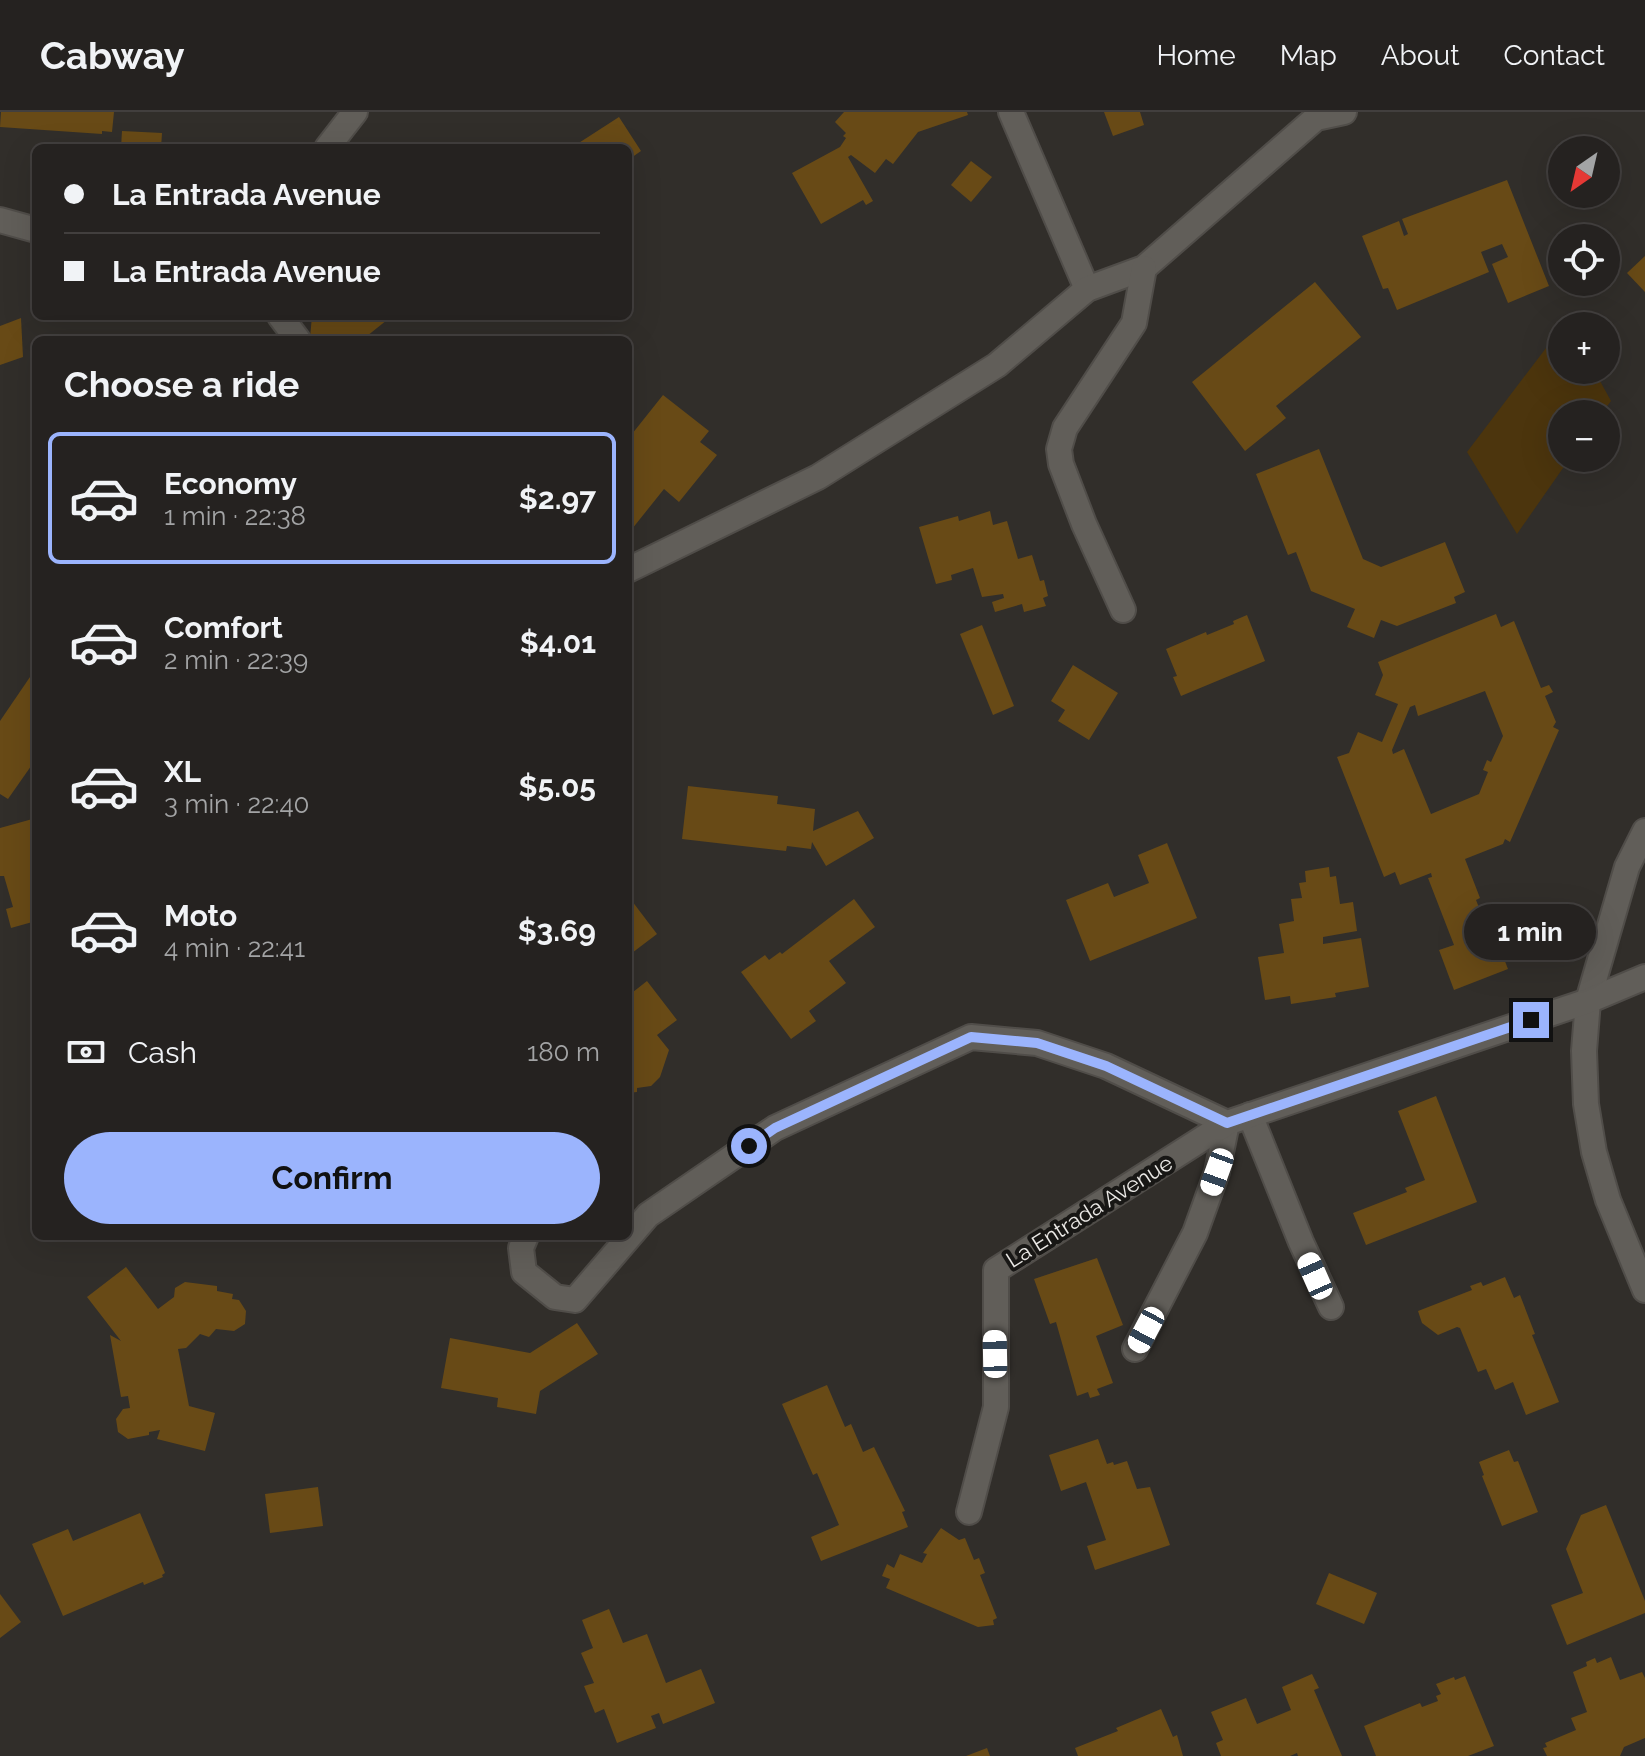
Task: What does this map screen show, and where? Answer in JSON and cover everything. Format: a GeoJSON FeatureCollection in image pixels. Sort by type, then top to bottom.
{"type":"FeatureCollection","features":[{"type":"Feature","properties":{"kind":"street"},"geometry":{"type":"LineString","coordinates":[[330,144],[355,112]]}},
{"type":"Feature","properties":{"kind":"street"},"geometry":{"type":"LineString","coordinates":[[1011,112],[1087,289]]}},
{"type":"Feature","properties":{"kind":"street"},"geometry":{"type":"LineString","coordinates":[[632,568],[818,477],[997,365],[1087,289],[1144,268],[1316,118],[1344,112]]}},
{"type":"Feature","properties":{"kind":"street"},"geometry":{"type":"LineString","coordinates":[[0,220],[32,229]]}},
{"type":"Feature","properties":{"kind":"street"},"geometry":{"type":"LineString","coordinates":[[1123,610],[1084,524],[1061,464],[1059,449],[1065,428],[1134,323],[1144,268]]}},
{"type":"Feature","properties":{"kind":"street"},"geometry":{"type":"LineString","coordinates":[[1645,831],[1627,867],[1588,1001],[1584,1051],[1586,1104],[1594,1152],[1608,1200],[1645,1290]]}},
{"type":"Feature","properties":{"kind":"street","name":"La Entrada Avenue"},"geometry":{"type":"LineString","coordinates":[[969,1512],[996,1407],[996,1270],[1239,1119],[1588,1001],[1645,977]]}},
{"type":"Feature","properties":{"kind":"street"},"geometry":{"type":"LineString","coordinates":[[632,1234],[648,1215],[775,1128],[971,1037],[1037,1043],[1106,1066],[1239,1119],[1331,1307]]}},
{"type":"Feature","properties":{"kind":"street"},"geometry":{"type":"LineString","coordinates":[[1135,1349],[1195,1233],[1239,1119]]}},
{"type":"Feature","properties":{"kind":"street"},"geometry":{"type":"LineString","coordinates":[[524,1240],[521,1248],[524,1272],[555,1297],[575,1300],[627,1240]]}},
{"type":"Feature","properties":{"kind":"shaded area"},"geometry":{"type":"Polygon","coordinates":[[[1548,345],[1548,384],[1602,384],[1610,400],[1548,400],[1548,472],[1560,472],[1517,534],[1467,452],[1548,345]]]}},
{"type":"Feature","properties":{"kind":"building"},"geometry":{"type":"Polygon","coordinates":[[[1,112],[114,112],[112,132],[102,131],[102,134],[0,127],[1,112]]]}},
{"type":"Feature","properties":{"kind":"building"},"geometry":{"type":"Polygon","coordinates":[[[844,112],[967,112],[968,115],[918,132],[893,164],[886,159],[875,173],[851,155],[848,157],[873,201],[866,205],[863,200],[821,224],[792,173],[840,147],[846,133],[835,122],[844,112]]]}},
{"type":"Feature","properties":{"kind":"building"},"geometry":{"type":"Polygon","coordinates":[[[1104,112],[1140,112],[1144,125],[1113,136],[1104,112]]]}},
{"type":"Feature","properties":{"kind":"building"},"geometry":{"type":"Polygon","coordinates":[[[619,117],[641,151],[632,157],[632,144],[577,144],[619,117]]]}},
{"type":"Feature","properties":{"kind":"building"},"geometry":{"type":"Polygon","coordinates":[[[122,131],[162,133],[161,144],[121,144],[122,131]]]}},
{"type":"Feature","properties":{"kind":"building"},"geometry":{"type":"Polygon","coordinates":[[[971,161],[992,177],[971,202],[951,185],[971,161]]]}},
{"type":"Feature","properties":{"kind":"building"},"geometry":{"type":"Polygon","coordinates":[[[1507,180],[1548,286],[1508,303],[1492,264],[1508,257],[1502,244],[1481,252],[1489,272],[1397,310],[1388,288],[1383,289],[1362,236],[1399,221],[1404,236],[1408,234],[1402,219],[1507,180]]]}},
{"type":"Feature","properties":{"kind":"building"},"geometry":{"type":"Polygon","coordinates":[[[1645,256],[1645,292],[1627,273],[1645,256]]]}},
{"type":"Feature","properties":{"kind":"building"},"geometry":{"type":"Polygon","coordinates":[[[1315,282],[1361,337],[1276,406],[1286,418],[1245,451],[1192,382],[1315,282]]]}},
{"type":"Feature","properties":{"kind":"building"},"geometry":{"type":"Polygon","coordinates":[[[21,318],[23,357],[0,365],[0,326],[21,318]]]}},
{"type":"Feature","properties":{"kind":"building"},"geometry":{"type":"Polygon","coordinates":[[[312,320],[387,320],[367,336],[310,336],[312,320]]]}},
{"type":"Feature","properties":{"kind":"building"},"geometry":{"type":"Polygon","coordinates":[[[663,395],[709,431],[700,442],[717,455],[679,502],[664,489],[632,529],[632,434],[663,395]]]}},
{"type":"Feature","properties":{"kind":"building"},"geometry":{"type":"Polygon","coordinates":[[[1319,449],[1363,559],[1381,567],[1445,542],[1465,592],[1454,597],[1456,603],[1397,626],[1381,620],[1374,638],[1347,627],[1355,609],[1311,591],[1296,552],[1288,555],[1256,474],[1319,449]]]}},
{"type":"Feature","properties":{"kind":"building"},"geometry":{"type":"Polygon","coordinates":[[[990,511],[993,525],[1007,521],[1018,559],[1032,555],[1040,581],[1044,580],[1048,596],[1043,598],[1046,606],[1024,612],[1022,604],[995,612],[992,602],[1004,598],[1003,594],[982,597],[973,568],[951,575],[952,580],[936,584],[919,527],[958,516],[959,521],[990,511]]]}},
{"type":"Feature","properties":{"kind":"building"},"geometry":{"type":"Polygon","coordinates":[[[1496,614],[1501,627],[1514,621],[1541,688],[1549,685],[1553,692],[1545,696],[1556,722],[1553,727],[1559,730],[1510,842],[1505,839],[1503,844],[1465,859],[1480,898],[1476,900],[1486,925],[1490,923],[1508,969],[1454,990],[1439,950],[1454,945],[1428,878],[1432,877],[1431,873],[1400,885],[1395,872],[1384,877],[1337,757],[1349,753],[1358,732],[1382,742],[1398,704],[1375,695],[1383,675],[1378,662],[1496,614]],[[1485,691],[1418,716],[1415,705],[1410,707],[1392,750],[1393,754],[1404,749],[1431,814],[1479,794],[1488,772],[1483,770],[1487,760],[1491,762],[1503,736],[1485,691]]]}},
{"type":"Feature","properties":{"kind":"building"},"geometry":{"type":"Polygon","coordinates":[[[1247,615],[1265,661],[1181,696],[1166,649],[1234,624],[1233,621],[1247,615]]]}},
{"type":"Feature","properties":{"kind":"building"},"geometry":{"type":"Polygon","coordinates":[[[982,625],[1014,706],[993,715],[960,634],[982,625]]]}},
{"type":"Feature","properties":{"kind":"building"},"geometry":{"type":"Polygon","coordinates":[[[1073,665],[1118,693],[1089,740],[1058,721],[1065,710],[1051,701],[1073,665]]]}},
{"type":"Feature","properties":{"kind":"building"},"geometry":{"type":"Polygon","coordinates":[[[30,677],[32,765],[8,799],[0,794],[0,721],[30,677]]]}},
{"type":"Feature","properties":{"kind":"building"},"geometry":{"type":"Polygon","coordinates":[[[688,786],[778,796],[777,804],[815,809],[813,831],[858,811],[874,838],[826,866],[812,842],[811,849],[787,846],[786,851],[682,839],[688,786]]]}},
{"type":"Feature","properties":{"kind":"building"},"geometry":{"type":"Polygon","coordinates":[[[32,819],[32,922],[11,928],[6,909],[13,907],[4,876],[0,876],[0,828],[32,819]]]}},
{"type":"Feature","properties":{"kind":"building"},"geometry":{"type":"Polygon","coordinates":[[[1167,843],[1197,918],[1090,961],[1066,900],[1108,883],[1114,897],[1149,883],[1138,855],[1167,843]]]}},
{"type":"Feature","properties":{"kind":"building"},"geometry":{"type":"Polygon","coordinates":[[[1329,867],[1330,877],[1336,876],[1340,904],[1353,902],[1357,931],[1323,937],[1323,944],[1361,938],[1369,987],[1335,993],[1336,997],[1291,1004],[1290,996],[1265,1000],[1258,957],[1284,953],[1279,924],[1294,921],[1291,899],[1302,898],[1299,883],[1306,882],[1305,871],[1329,867]]]}},
{"type":"Feature","properties":{"kind":"building"},"geometry":{"type":"Polygon","coordinates":[[[854,899],[875,927],[829,961],[846,983],[809,1011],[816,1021],[791,1039],[741,972],[765,955],[769,960],[780,952],[782,954],[854,899]]]}},
{"type":"Feature","properties":{"kind":"building"},"geometry":{"type":"Polygon","coordinates":[[[632,901],[657,934],[632,953],[632,901]]]}},
{"type":"Feature","properties":{"kind":"building"},"geometry":{"type":"Polygon","coordinates":[[[647,981],[677,1020],[657,1035],[669,1050],[660,1077],[651,1086],[637,1088],[637,1092],[632,1093],[632,993],[647,981]]]}},
{"type":"Feature","properties":{"kind":"building"},"geometry":{"type":"Polygon","coordinates":[[[1436,1096],[1477,1202],[1366,1245],[1353,1213],[1407,1192],[1405,1188],[1425,1180],[1398,1111],[1436,1096]]]}},
{"type":"Feature","properties":{"kind":"building"},"geometry":{"type":"Polygon","coordinates":[[[1097,1258],[1123,1325],[1096,1336],[1113,1383],[1097,1389],[1100,1395],[1090,1398],[1088,1392],[1077,1396],[1056,1322],[1050,1324],[1034,1279],[1097,1258]]]}},
{"type":"Feature","properties":{"kind":"building"},"geometry":{"type":"Polygon","coordinates":[[[126,1267],[158,1309],[174,1297],[175,1288],[185,1282],[217,1286],[217,1291],[233,1294],[232,1299],[239,1300],[246,1311],[245,1324],[234,1331],[216,1329],[209,1337],[200,1334],[186,1348],[178,1349],[189,1406],[215,1413],[205,1451],[157,1439],[160,1430],[128,1439],[118,1432],[116,1419],[123,1409],[130,1408],[128,1396],[121,1397],[110,1335],[121,1341],[87,1297],[126,1267]]]}},
{"type":"Feature","properties":{"kind":"building"},"geometry":{"type":"Polygon","coordinates":[[[1505,1277],[1514,1298],[1520,1295],[1535,1334],[1532,1335],[1559,1402],[1526,1415],[1513,1382],[1495,1390],[1486,1369],[1478,1372],[1460,1328],[1438,1335],[1422,1323],[1418,1311],[1472,1290],[1470,1286],[1481,1282],[1483,1286],[1505,1277]]]}},
{"type":"Feature","properties":{"kind":"building"},"geometry":{"type":"Polygon","coordinates":[[[577,1323],[598,1354],[540,1391],[536,1414],[497,1407],[498,1398],[441,1388],[450,1338],[530,1353],[577,1323]]]}},
{"type":"Feature","properties":{"kind":"building"},"geometry":{"type":"Polygon","coordinates":[[[827,1385],[845,1427],[851,1424],[863,1452],[874,1447],[905,1511],[902,1512],[908,1527],[821,1561],[811,1537],[839,1525],[782,1404],[827,1385]]]}},
{"type":"Feature","properties":{"kind":"building"},"geometry":{"type":"Polygon","coordinates":[[[1098,1439],[1107,1464],[1127,1461],[1137,1489],[1150,1487],[1170,1545],[1095,1570],[1087,1546],[1106,1540],[1086,1482],[1061,1491],[1049,1455],[1098,1439]]]}},
{"type":"Feature","properties":{"kind":"building"},"geometry":{"type":"Polygon","coordinates":[[[1509,1450],[1514,1462],[1518,1461],[1538,1512],[1502,1526],[1479,1462],[1509,1450]]]}},
{"type":"Feature","properties":{"kind":"building"},"geometry":{"type":"Polygon","coordinates":[[[318,1487],[323,1526],[270,1533],[265,1494],[318,1487]]]}},
{"type":"Feature","properties":{"kind":"building"},"geometry":{"type":"Polygon","coordinates":[[[1606,1505],[1645,1601],[1645,1613],[1567,1645],[1551,1605],[1583,1593],[1566,1549],[1581,1515],[1606,1505]]]}},
{"type":"Feature","properties":{"kind":"building"},"geometry":{"type":"Polygon","coordinates":[[[140,1513],[165,1573],[163,1577],[144,1585],[143,1582],[63,1616],[32,1544],[68,1529],[73,1541],[140,1513]]]}},
{"type":"Feature","properties":{"kind":"building"},"geometry":{"type":"Polygon","coordinates":[[[941,1528],[959,1540],[965,1538],[974,1560],[979,1558],[985,1573],[980,1575],[997,1618],[993,1620],[994,1625],[978,1627],[886,1588],[890,1579],[882,1576],[887,1564],[894,1568],[900,1554],[922,1563],[927,1554],[923,1553],[941,1528]]]}},
{"type":"Feature","properties":{"kind":"building"},"geometry":{"type":"Polygon","coordinates":[[[1329,1573],[1377,1593],[1364,1624],[1316,1604],[1329,1573]]]}},
{"type":"Feature","properties":{"kind":"building"},"geometry":{"type":"Polygon","coordinates":[[[0,1594],[21,1622],[0,1638],[0,1594]]]}},
{"type":"Feature","properties":{"kind":"building"},"geometry":{"type":"Polygon","coordinates":[[[609,1609],[623,1643],[647,1634],[666,1683],[701,1669],[715,1703],[663,1724],[659,1713],[651,1716],[656,1728],[617,1743],[604,1709],[595,1713],[584,1686],[594,1683],[581,1653],[593,1648],[582,1620],[609,1609]]]}},
{"type":"Feature","properties":{"kind":"building"},"geometry":{"type":"Polygon","coordinates":[[[1611,1657],[1620,1680],[1642,1672],[1645,1678],[1645,1738],[1624,1747],[1620,1756],[1547,1756],[1543,1748],[1547,1747],[1545,1743],[1576,1730],[1571,1718],[1587,1712],[1573,1672],[1587,1666],[1586,1662],[1595,1658],[1597,1663],[1611,1657]]]}},
{"type":"Feature","properties":{"kind":"building"},"geometry":{"type":"Polygon","coordinates":[[[1312,1674],[1319,1688],[1314,1690],[1342,1756],[1298,1756],[1297,1753],[1290,1756],[1221,1756],[1216,1743],[1223,1740],[1211,1712],[1246,1698],[1257,1724],[1291,1710],[1282,1687],[1312,1674]]]}},
{"type":"Feature","properties":{"kind":"building"},"geometry":{"type":"Polygon","coordinates":[[[1465,1676],[1494,1746],[1468,1756],[1376,1756],[1364,1726],[1420,1703],[1422,1707],[1438,1701],[1436,1696],[1441,1694],[1436,1684],[1465,1676]]]}},
{"type":"Feature","properties":{"kind":"building"},"geometry":{"type":"Polygon","coordinates":[[[1161,1709],[1173,1737],[1177,1735],[1183,1756],[1078,1756],[1075,1748],[1161,1709]]]}},
{"type":"Feature","properties":{"kind":"building"},"geometry":{"type":"Polygon","coordinates":[[[987,1748],[990,1756],[966,1756],[987,1748]]]}},
{"type":"Feature","properties":{"kind":"route"},"geometry":{"type":"LineString","coordinates":[[749,1146],[775,1128],[971,1037],[1037,1043],[1106,1066],[1227,1123],[1531,1020]]}}]}
